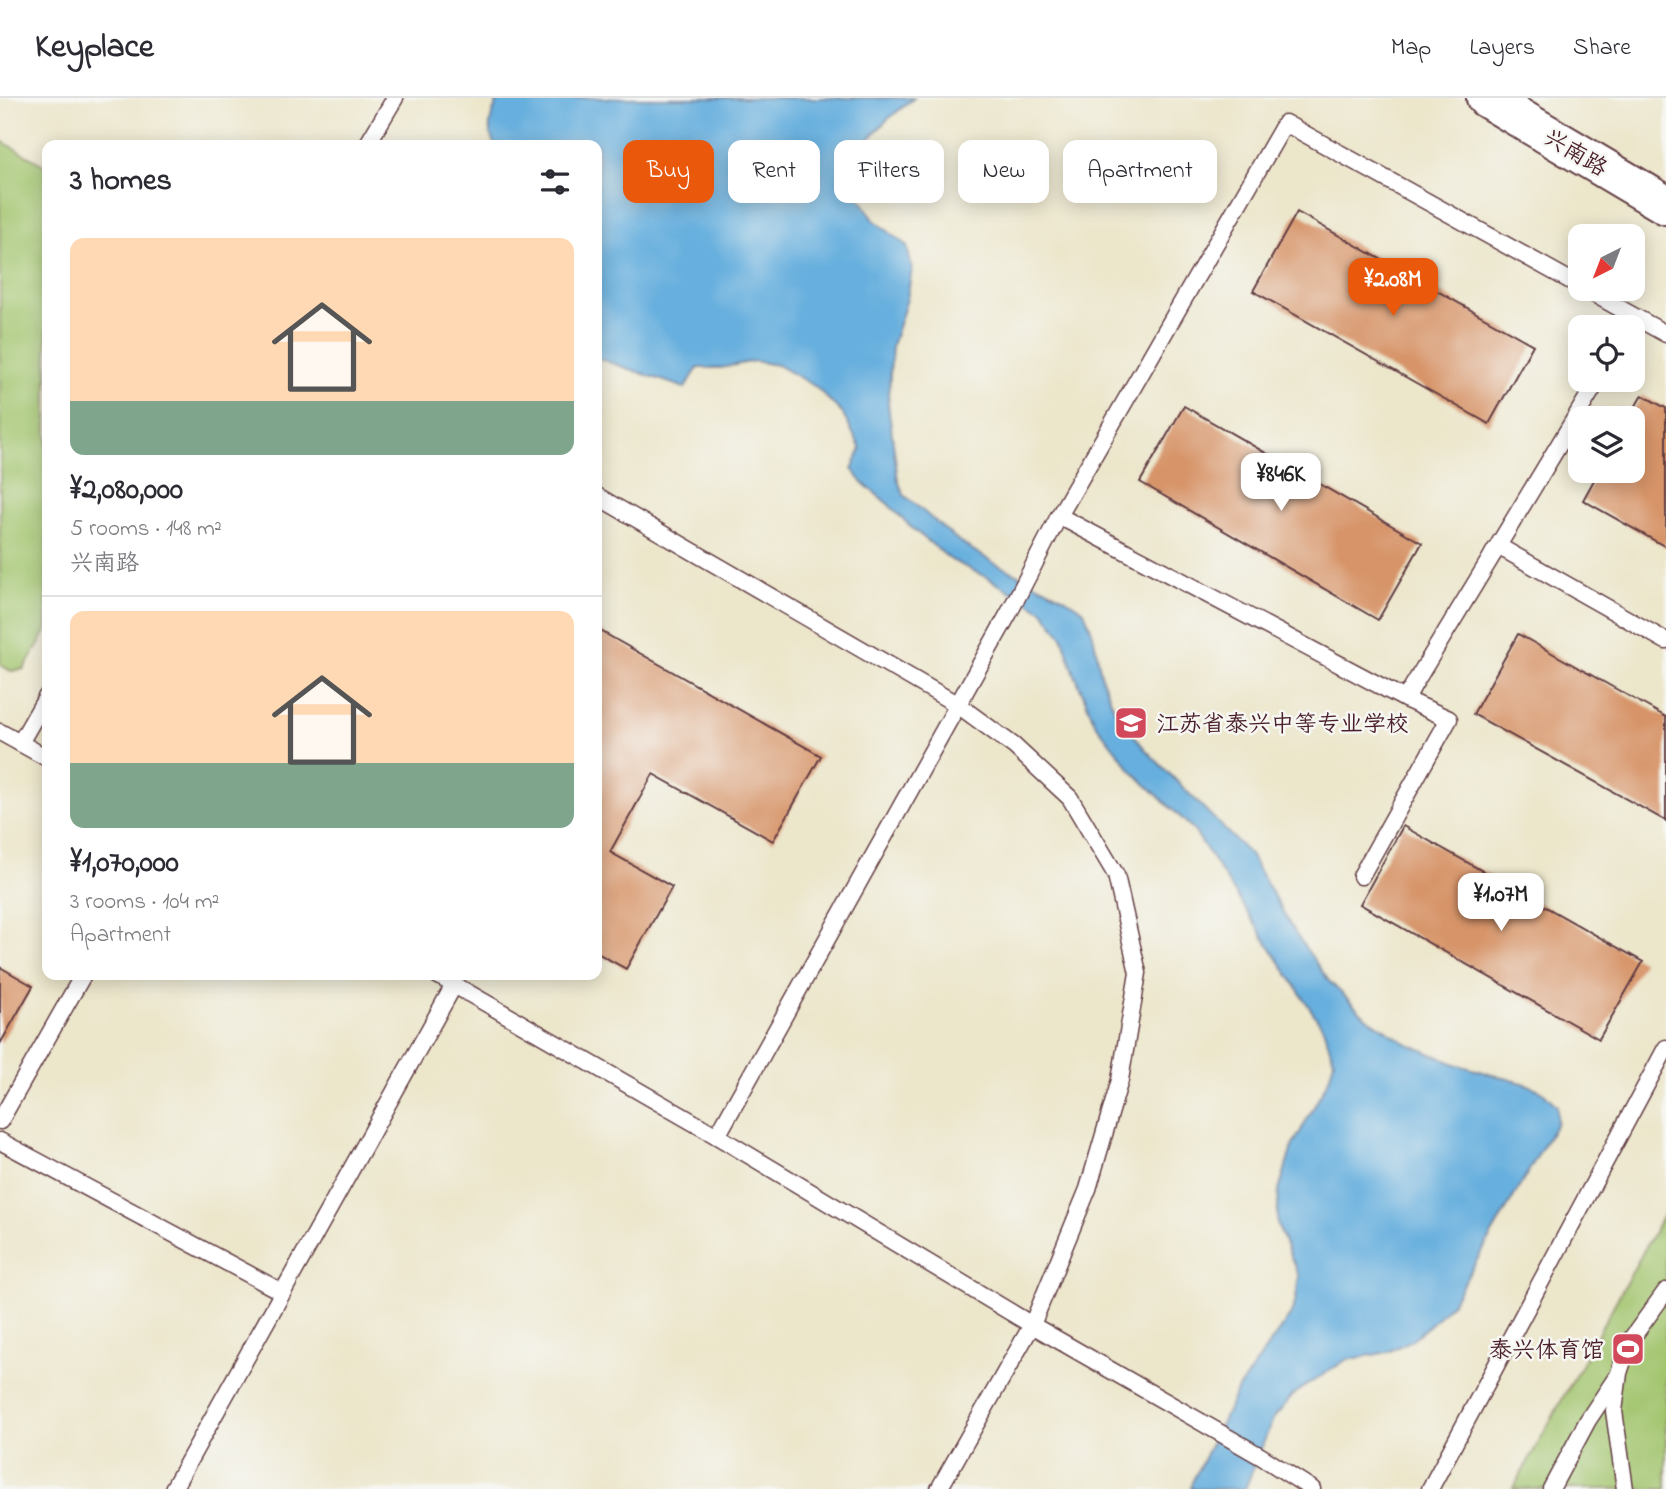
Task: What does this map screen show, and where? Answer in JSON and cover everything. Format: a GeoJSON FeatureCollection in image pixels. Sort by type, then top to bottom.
{"type":"FeatureCollection","features":[{"type":"Feature","properties":{"kind":"street","name":"兴南路"},"geometry":{"type":"LineString","coordinates":[[1486,98],[1666,205]]}},
{"type":"Feature","properties":{"kind":"lane"},"geometry":{"type":"LineString","coordinates":[[370,140],[395,98]]}},
{"type":"Feature","properties":{"kind":"lane"},"geometry":{"type":"LineString","coordinates":[[717,1136],[1009,613],[1059,516],[1285,123],[1568,279]]}},
{"type":"Feature","properties":{"kind":"lane"},"geometry":{"type":"LineString","coordinates":[[1602,301],[1622,315]]}},
{"type":"Feature","properties":{"kind":"lane"},"geometry":{"type":"LineString","coordinates":[[1645,327],[1666,334]]}},
{"type":"Feature","properties":{"kind":"lane"},"geometry":{"type":"LineString","coordinates":[[1405,699],[1591,392]]}},
{"type":"Feature","properties":{"kind":"lane"},"geometry":{"type":"LineString","coordinates":[[602,499],[958,705],[1014,746],[1070,798],[1116,876],[1138,973],[1120,1080],[1091,1177],[1032,1325],[939,1489]]}},
{"type":"Feature","properties":{"kind":"lane"},"geometry":{"type":"LineString","coordinates":[[1059,516],[1405,699],[1449,719],[1361,876]]}},
{"type":"Feature","properties":{"kind":"lane"},"geometry":{"type":"LineString","coordinates":[[1405,699],[1498,547],[1666,641]]}},
{"type":"Feature","properties":{"kind":"lane"},"geometry":{"type":"LineString","coordinates":[[20,743],[42,705]]}},
{"type":"Feature","properties":{"kind":"lane"},"geometry":{"type":"LineString","coordinates":[[0,732],[42,755]]}},
{"type":"Feature","properties":{"kind":"lane"},"geometry":{"type":"LineString","coordinates":[[0,1121],[80,980]]}},
{"type":"Feature","properties":{"kind":"lane"},"geometry":{"type":"LineString","coordinates":[[446,980],[717,1136],[1312,1489]]}},
{"type":"Feature","properties":{"kind":"lane"},"geometry":{"type":"LineString","coordinates":[[173,1489],[454,985]]}},
{"type":"Feature","properties":{"kind":"lane"},"geometry":{"type":"LineString","coordinates":[[1430,1489],[1666,1048]]}},
{"type":"Feature","properties":{"kind":"lane"},"geometry":{"type":"LineString","coordinates":[[0,1141],[282,1292]]}},
{"type":"Feature","properties":{"kind":"lane"},"geometry":{"type":"LineString","coordinates":[[1625,1489],[1614,1411],[1619,1373],[1629,1342],[1666,1290]]}},
{"type":"Feature","properties":{"kind":"lane"},"geometry":{"type":"LineString","coordinates":[[1551,1489],[1588,1420],[1619,1373]]}},
{"type":"Feature","properties":{"kind":"green space"},"geometry":{"type":"Polygon","coordinates":[[[0,140],[42,164],[42,638],[24,669],[11,671],[0,665],[0,140]]]}},
{"type":"Feature","properties":{"kind":"green space","name":"泰兴体育馆"},"geometry":{"type":"Polygon","coordinates":[[[1666,1210],[1666,1489],[1513,1489],[1666,1210]]]}},
{"type":"Feature","properties":{"kind":"water"},"geometry":{"type":"Polygon","coordinates":[[[499,98],[914,98],[888,119],[868,140],[834,140],[834,203],[863,203],[874,220],[907,246],[912,269],[907,299],[892,346],[888,404],[898,481],[904,495],[957,540],[992,562],[1063,597],[1084,611],[1093,634],[1102,679],[1115,711],[1145,749],[1250,855],[1295,933],[1329,981],[1366,1017],[1406,1043],[1458,1065],[1542,1091],[1557,1106],[1557,1122],[1452,1303],[1410,1341],[1388,1352],[1346,1360],[1295,1393],[1273,1419],[1245,1489],[1191,1489],[1238,1389],[1291,1314],[1296,1299],[1299,1276],[1277,1224],[1279,1190],[1292,1147],[1329,1079],[1334,1060],[1323,1028],[1193,829],[1132,771],[1095,723],[1062,636],[1043,611],[986,577],[951,560],[864,484],[852,469],[861,449],[843,414],[816,387],[777,365],[754,361],[721,368],[698,368],[685,388],[602,360],[602,140],[492,140],[490,128],[499,98]]]}},
{"type":"Feature","properties":{"kind":"building"},"geometry":{"type":"Polygon","coordinates":[[[1297,212],[1533,345],[1489,424],[1253,291],[1297,212]]]}},
{"type":"Feature","properties":{"kind":"building"},"geometry":{"type":"Polygon","coordinates":[[[1642,395],[1666,408],[1666,547],[1583,500],[1592,483],[1645,483],[1645,406],[1636,406],[1642,395]]]}},
{"type":"Feature","properties":{"kind":"building"},"geometry":{"type":"Polygon","coordinates":[[[1184,406],[1422,543],[1378,620],[1140,482],[1184,406]]]}},
{"type":"Feature","properties":{"kind":"building"},"geometry":{"type":"Polygon","coordinates":[[[602,632],[821,756],[773,841],[653,774],[610,852],[672,887],[626,969],[602,956],[602,632]]]}},
{"type":"Feature","properties":{"kind":"building"},"geometry":{"type":"Polygon","coordinates":[[[1518,634],[1666,717],[1666,821],[1473,714],[1518,634]]]}},
{"type":"Feature","properties":{"kind":"building"},"geometry":{"type":"Polygon","coordinates":[[[1403,826],[1643,962],[1599,1039],[1360,904],[1403,826]]]}},
{"type":"Feature","properties":{"kind":"building"},"geometry":{"type":"Polygon","coordinates":[[[0,967],[33,986],[0,1044],[0,967]]]}},
{"type":"Feature","properties":{"kind":"place","name":"江苏省泰兴中等专业学校"},"geometry":{"type":"Point","coordinates":[1131,723]}},
{"type":"Feature","properties":{"kind":"place","name":"泰兴体育馆"},"geometry":{"type":"Point","coordinates":[1628,1349]}}]}
